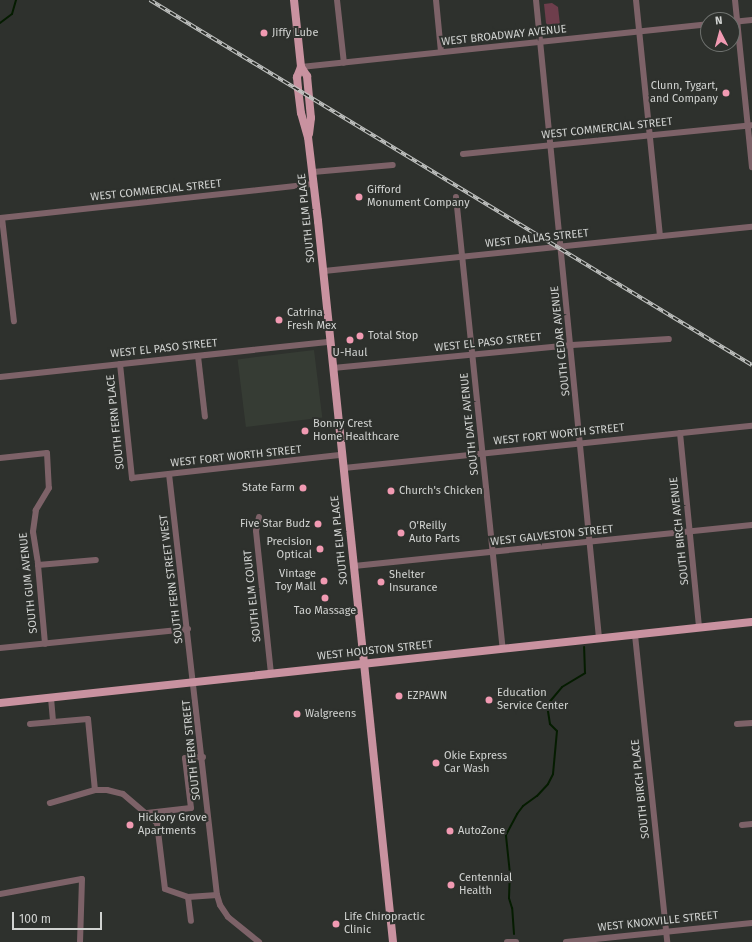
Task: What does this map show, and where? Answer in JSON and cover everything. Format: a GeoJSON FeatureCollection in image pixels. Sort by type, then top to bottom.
{"type":"FeatureCollection","features":[{"type":"Feature","properties":{"kind":"main road","name":"SOUTH ELM PLACE"},"geometry":{"type":"LineString","coordinates":[[294,0],[301,67],[297,77],[298,90],[301,113],[308,137],[324,271],[330,342],[393,942]]}},
{"type":"Feature","properties":{"kind":"main road","name":"WEST HOUSTON STREET"},"geometry":{"type":"LineString","coordinates":[[0,703],[752,622]]}},
{"type":"Feature","properties":{"kind":"street"},"geometry":{"type":"LineString","coordinates":[[337,0],[344,63]]}},
{"type":"Feature","properties":{"kind":"street"},"geometry":{"type":"LineString","coordinates":[[436,0],[442,52]]}},
{"type":"Feature","properties":{"kind":"street","name":"SOUTH CEDAR AVENUE"},"geometry":{"type":"LineString","coordinates":[[536,0],[560,247],[572,345],[599,638]]}},
{"type":"Feature","properties":{"kind":"street"},"geometry":{"type":"LineString","coordinates":[[636,0],[660,236]]}},
{"type":"Feature","properties":{"kind":"street"},"geometry":{"type":"LineString","coordinates":[[735,0],[735,12]]}},
{"type":"Feature","properties":{"kind":"street"},"geometry":{"type":"LineString","coordinates":[[740,21],[752,20]]}},
{"type":"Feature","properties":{"kind":"street","name":"WEST BROADWAY AVENUE"},"geometry":{"type":"LineString","coordinates":[[301,67],[700,25]]}},
{"type":"Feature","properties":{"kind":"street"},"geometry":{"type":"LineString","coordinates":[[739,52],[750,125],[752,167]]}},
{"type":"Feature","properties":{"kind":"street","name":"WEST COMMERCIAL STREET"},"geometry":{"type":"LineString","coordinates":[[463,154],[750,125]]}},
{"type":"Feature","properties":{"kind":"street"},"geometry":{"type":"LineString","coordinates":[[312,172],[393,165]]}},
{"type":"Feature","properties":{"kind":"street","name":"WEST COMMERCIAL STREET"},"geometry":{"type":"LineString","coordinates":[[1,218],[314,184]]}},
{"type":"Feature","properties":{"kind":"street","name":"SOUTH DATE AVENUE"},"geometry":{"type":"LineString","coordinates":[[456,197],[503,649]]}},
{"type":"Feature","properties":{"kind":"street"},"geometry":{"type":"LineString","coordinates":[[1,218],[14,321]]}},
{"type":"Feature","properties":{"kind":"street","name":"WEST DALLAS STREET"},"geometry":{"type":"LineString","coordinates":[[324,271],[752,227]]}},
{"type":"Feature","properties":{"kind":"street","name":"WEST EL PASO STREET"},"geometry":{"type":"LineString","coordinates":[[333,368],[572,345],[669,339]]}},
{"type":"Feature","properties":{"kind":"street","name":"WEST EL PASO STREET"},"geometry":{"type":"LineString","coordinates":[[0,377],[330,342]]}},
{"type":"Feature","properties":{"kind":"street"},"geometry":{"type":"LineString","coordinates":[[198,356],[204,417]]}},
{"type":"Feature","properties":{"kind":"street","name":"SOUTH FERN PLACE"},"geometry":{"type":"LineString","coordinates":[[120,364],[132,478]]}},
{"type":"Feature","properties":{"kind":"street","name":"WEST FORT WORTH STREET"},"geometry":{"type":"LineString","coordinates":[[344,468],[752,426]]}},
{"type":"Feature","properties":{"kind":"street","name":"SOUTH BIRCH AVENUE"},"geometry":{"type":"LineString","coordinates":[[680,433],[699,628]]}},
{"type":"Feature","properties":{"kind":"street","name":"SOUTH GUM AVENUE"},"geometry":{"type":"LineString","coordinates":[[0,458],[47,453],[49,488],[36,510],[32,532],[38,565],[45,644]]}},
{"type":"Feature","properties":{"kind":"street","name":"WEST FORT WORTH STREET"},"geometry":{"type":"LineString","coordinates":[[132,478],[342,455]]}},
{"type":"Feature","properties":{"kind":"street","name":"SOUTH FERN STREET WEST"},"geometry":{"type":"LineString","coordinates":[[170,474],[194,682]]}},
{"type":"Feature","properties":{"kind":"street","name":"SOUTH ELM COURT"},"geometry":{"type":"LineString","coordinates":[[260,517],[256,531],[271,674]]}},
{"type":"Feature","properties":{"kind":"street","name":"WEST GALVESTON STREET"},"geometry":{"type":"LineString","coordinates":[[354,566],[752,525]]}},
{"type":"Feature","properties":{"kind":"street"},"geometry":{"type":"LineString","coordinates":[[38,565],[96,560]]}},
{"type":"Feature","properties":{"kind":"street"},"geometry":{"type":"LineString","coordinates":[[0,648],[188,629]]}},
{"type":"Feature","properties":{"kind":"street","name":"SOUTH BIRCH PLACE"},"geometry":{"type":"LineString","coordinates":[[635,635],[667,942]]}},
{"type":"Feature","properties":{"kind":"street","name":"SOUTH FERN STREET"},"geometry":{"type":"LineString","coordinates":[[194,682],[217,895],[220,905],[228,917],[259,942]]}},
{"type":"Feature","properties":{"kind":"street"},"geometry":{"type":"LineString","coordinates":[[51,698],[53,722]]}},
{"type":"Feature","properties":{"kind":"street"},"geometry":{"type":"LineString","coordinates":[[30,724],[88,719],[95,790]]}},
{"type":"Feature","properties":{"kind":"street"},"geometry":{"type":"LineString","coordinates":[[737,724],[752,723]]}},
{"type":"Feature","properties":{"kind":"street"},"geometry":{"type":"LineString","coordinates":[[147,813],[191,808],[185,758],[203,757]]}},
{"type":"Feature","properties":{"kind":"street"},"geometry":{"type":"LineString","coordinates":[[50,803],[95,790],[107,790],[123,794],[157,823],[165,888],[188,897],[217,895]]}},
{"type":"Feature","properties":{"kind":"street"},"geometry":{"type":"LineString","coordinates":[[742,825],[752,824]]}},
{"type":"Feature","properties":{"kind":"street"},"geometry":{"type":"LineString","coordinates":[[0,894],[82,879],[80,942]]}},
{"type":"Feature","properties":{"kind":"street"},"geometry":{"type":"LineString","coordinates":[[188,897],[191,921]]}},
{"type":"Feature","properties":{"kind":"street","name":"WEST KNOXVILLE STREET"},"geometry":{"type":"LineString","coordinates":[[566,942],[752,923]]}},
{"type":"Feature","properties":{"kind":"street"},"geometry":{"type":"LineString","coordinates":[[507,942],[516,942]]}},
{"type":"Feature","properties":{"kind":"shaded area"},"geometry":{"type":"Polygon","coordinates":[[[552,3],[558,7],[560,25],[549,27],[546,23],[544,4],[552,3]]]}},
{"type":"Feature","properties":{"kind":"shaded area"},"geometry":{"type":"Polygon","coordinates":[[[314,350],[322,417],[246,427],[238,359],[314,350]]]}},
{"type":"Feature","properties":{"kind":"waterway"},"geometry":{"type":"LineString","coordinates":[[0,23],[12,14],[16,0]]}},
{"type":"Feature","properties":{"kind":"waterway"},"geometry":{"type":"LineString","coordinates":[[514,934],[512,908],[509,898],[510,874],[506,835],[523,806],[537,796],[548,784],[553,774],[557,731],[550,724],[547,705],[562,687],[585,673],[584,647]]}},
{"type":"Feature","properties":{"kind":"railway"},"geometry":{"type":"LineString","coordinates":[[150,0],[752,365]]}},
{"type":"Feature","properties":{"kind":"place","name":"Jiffy Lube"},"geometry":{"type":"Point","coordinates":[264,33]}},
{"type":"Feature","properties":{"kind":"place","name":"Clunn, Tygart, and Company"},"geometry":{"type":"Point","coordinates":[726,93]}},
{"type":"Feature","properties":{"kind":"place","name":"Gifford Monument Company"},"geometry":{"type":"Point","coordinates":[359,197]}},
{"type":"Feature","properties":{"kind":"place","name":"Catrina Fresh Mex"},"geometry":{"type":"Point","coordinates":[279,320]}},
{"type":"Feature","properties":{"kind":"place","name":"Total Stop"},"geometry":{"type":"Point","coordinates":[360,336]}},
{"type":"Feature","properties":{"kind":"place","name":"U-Haul"},"geometry":{"type":"Point","coordinates":[350,340]}},
{"type":"Feature","properties":{"kind":"place","name":"Bonny Crest Home Healthcare"},"geometry":{"type":"Point","coordinates":[305,431]}},
{"type":"Feature","properties":{"kind":"place","name":"State Farm"},"geometry":{"type":"Point","coordinates":[303,488]}},
{"type":"Feature","properties":{"kind":"place","name":"Church's Chicken"},"geometry":{"type":"Point","coordinates":[391,491]}},
{"type":"Feature","properties":{"kind":"place","name":"Five Star Budz"},"geometry":{"type":"Point","coordinates":[318,524]}},
{"type":"Feature","properties":{"kind":"place","name":"O'Reilly Auto Parts"},"geometry":{"type":"Point","coordinates":[401,533]}},
{"type":"Feature","properties":{"kind":"place","name":"Precision Optical"},"geometry":{"type":"Point","coordinates":[320,549]}},
{"type":"Feature","properties":{"kind":"place","name":"Vintage Toy Mall"},"geometry":{"type":"Point","coordinates":[324,581]}},
{"type":"Feature","properties":{"kind":"place","name":"Shelter Insurance"},"geometry":{"type":"Point","coordinates":[381,582]}},
{"type":"Feature","properties":{"kind":"place","name":"Tao Massage"},"geometry":{"type":"Point","coordinates":[325,598]}},
{"type":"Feature","properties":{"kind":"place","name":"EZPAWN"},"geometry":{"type":"Point","coordinates":[399,696]}},
{"type":"Feature","properties":{"kind":"place","name":"Education Service Center"},"geometry":{"type":"Point","coordinates":[489,700]}},
{"type":"Feature","properties":{"kind":"place","name":"Walgreens"},"geometry":{"type":"Point","coordinates":[297,714]}},
{"type":"Feature","properties":{"kind":"place","name":"Okie Express Car Wash"},"geometry":{"type":"Point","coordinates":[436,763]}},
{"type":"Feature","properties":{"kind":"place","name":"Hickory Grove Apartments"},"geometry":{"type":"Point","coordinates":[130,825]}},
{"type":"Feature","properties":{"kind":"place","name":"AutoZone"},"geometry":{"type":"Point","coordinates":[450,831]}},
{"type":"Feature","properties":{"kind":"place","name":"Centennial Health"},"geometry":{"type":"Point","coordinates":[451,885]}},
{"type":"Feature","properties":{"kind":"place","name":"Life Chiropractic Clinic"},"geometry":{"type":"Point","coordinates":[336,924]}}]}
